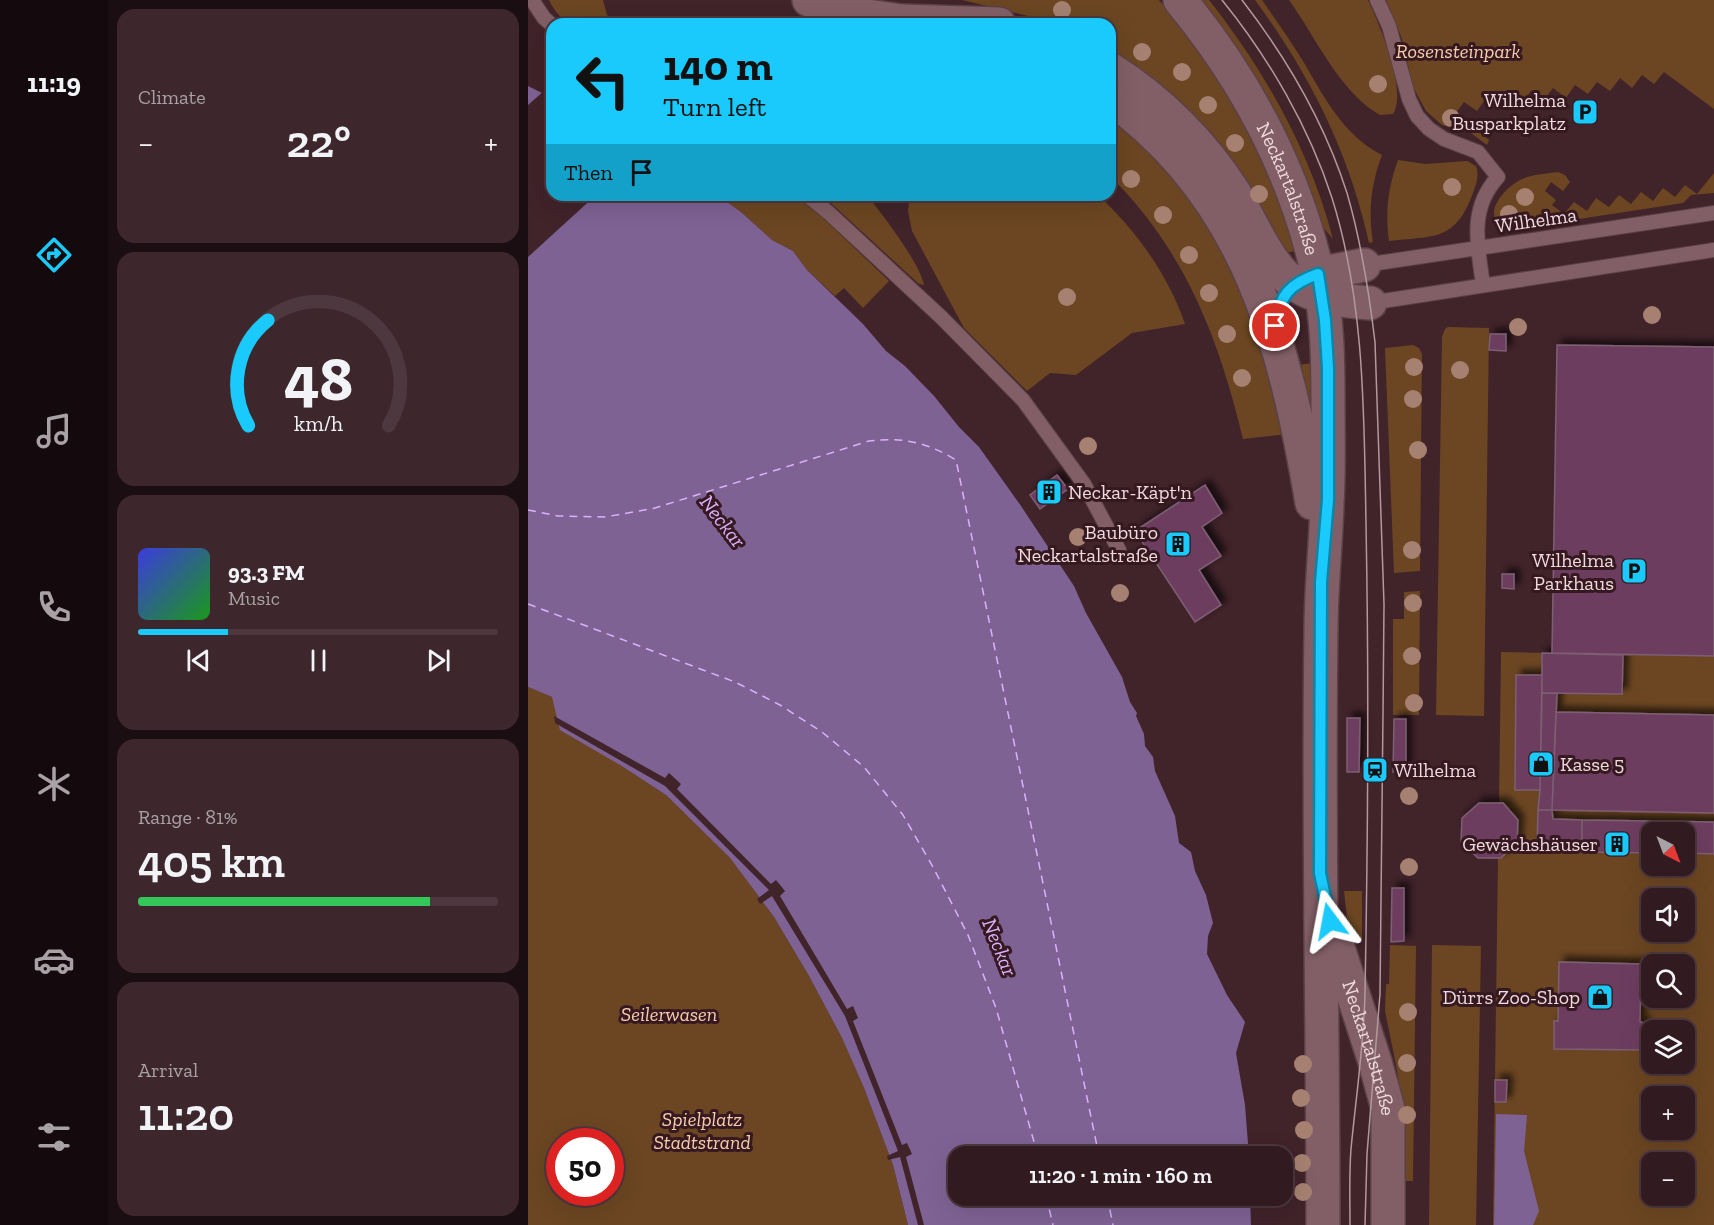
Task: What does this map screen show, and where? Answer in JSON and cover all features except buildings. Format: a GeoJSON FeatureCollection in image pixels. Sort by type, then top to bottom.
{"type":"FeatureCollection","features":[{"type":"Feature","properties":{"kind":"main road"},"geometry":{"type":"LineString","coordinates":[[808,0],[860,15],[882,18]]}},
{"type":"Feature","properties":{"kind":"main road","name":"Neckartalstraße"},"geometry":{"type":"LineString","coordinates":[[1180,0],[1210,37],[1248,96],[1281,162],[1301,219],[1328,368],[1328,500],[1321,582],[1320,873],[1324,1089],[1323,1225]]}},
{"type":"Feature","properties":{"kind":"main road"},"geometry":{"type":"LineString","coordinates":[[1116,73],[1155,102],[1212,161],[1234,192],[1274,260],[1312,285],[1370,303]]}},
{"type":"Feature","properties":{"kind":"main road","name":"Neckartalstraße"},"geometry":{"type":"LineString","coordinates":[[1116,103],[1165,143],[1185,165],[1218,209],[1260,295],[1276,343],[1305,464],[1314,514],[1321,582]]}},
{"type":"Feature","properties":{"kind":"main road"},"geometry":{"type":"LineString","coordinates":[[1301,219],[1316,248],[1323,256],[1341,266],[1356,266]]}},
{"type":"Feature","properties":{"kind":"main road"},"geometry":{"type":"LineString","coordinates":[[1276,343],[1277,311],[1288,290],[1312,285],[1356,266]]}},
{"type":"Feature","properties":{"kind":"main road"},"geometry":{"type":"LineString","coordinates":[[1328,368],[1329,347],[1334,327],[1347,312],[1370,303]]}},
{"type":"Feature","properties":{"kind":"main road","name":"Neckartalstraße"},"geometry":{"type":"LineString","coordinates":[[1320,873],[1334,935],[1388,1109],[1388,1225]]}},
{"type":"Feature","properties":{"kind":"lane"},"geometry":{"type":"LineString","coordinates":[[531,0],[546,20]]}},
{"type":"Feature","properties":{"kind":"lane"},"geometry":{"type":"LineString","coordinates":[[1377,0],[1389,26],[1409,99],[1417,116],[1428,129],[1444,139],[1478,152],[1498,177],[1488,190],[1476,226],[1483,285]]}},
{"type":"Feature","properties":{"kind":"lane"},"geometry":{"type":"LineString","coordinates":[[814,201],[837,219],[941,316],[1023,400],[1084,484],[1119,550]]}},
{"type":"Feature","properties":{"kind":"lane","name":"Wilhelma"},"geometry":{"type":"LineString","coordinates":[[1356,266],[1714,213]]}},
{"type":"Feature","properties":{"kind":"lane"},"geometry":{"type":"LineString","coordinates":[[1370,303],[1714,250]]}},
{"type":"Feature","properties":{"kind":"green space"},"geometry":{"type":"Polygon","coordinates":[[[549,0],[603,0],[610,18],[563,18],[549,0]]]}},
{"type":"Feature","properties":{"kind":"green space"},"geometry":{"type":"Polygon","coordinates":[[[962,0],[1159,0],[1197,46],[1242,118],[1267,170],[1294,251],[1280,255],[1116,63],[1116,18],[1032,18],[962,0]]]}},
{"type":"Feature","properties":{"kind":"green space"},"geometry":{"type":"Polygon","coordinates":[[[1198,0],[1209,0],[1267,84],[1312,175],[1333,239],[1322,226],[1198,0]]]}},
{"type":"Feature","properties":{"kind":"green space"},"geometry":{"type":"Polygon","coordinates":[[[1255,0],[1262,0],[1345,126],[1368,147],[1382,155],[1375,176],[1372,198],[1373,242],[1369,243],[1350,177],[1325,116],[1293,57],[1255,0]]]}},
{"type":"Feature","properties":{"kind":"green space"},"geometry":{"type":"Polygon","coordinates":[[[1289,0],[1368,0],[1385,40],[1395,74],[1397,103],[1393,114],[1380,115],[1353,93],[1329,63],[1289,0]]]}},
{"type":"Feature","properties":{"kind":"green space","name":"Rosensteinpark"},"geometry":{"type":"Polygon","coordinates":[[[1386,0],[1714,0],[1714,109],[1664,72],[1654,84],[1642,75],[1632,88],[1620,78],[1610,91],[1597,82],[1588,94],[1575,85],[1566,98],[1553,88],[1543,101],[1531,91],[1521,104],[1509,95],[1499,107],[1486,98],[1477,111],[1464,102],[1455,114],[1489,140],[1487,145],[1471,133],[1442,125],[1426,111],[1413,87],[1402,39],[1386,0]]]}},
{"type":"Feature","properties":{"kind":"green space"},"geometry":{"type":"Polygon","coordinates":[[[1116,120],[1169,171],[1213,234],[1252,313],[1287,434],[1243,439],[1223,366],[1196,298],[1179,265],[1136,204],[1116,182],[1116,120]]]}},
{"type":"Feature","properties":{"kind":"green space"},"geometry":{"type":"Polygon","coordinates":[[[1398,160],[1425,164],[1467,161],[1476,166],[1477,178],[1471,198],[1457,223],[1448,230],[1428,237],[1389,241],[1388,200],[1398,160]]]}},
{"type":"Feature","properties":{"kind":"green space"},"geometry":{"type":"Polygon","coordinates":[[[1558,172],[1565,175],[1570,182],[1563,191],[1551,182],[1545,191],[1556,200],[1552,205],[1564,214],[1574,202],[1587,211],[1596,198],[1609,207],[1619,195],[1631,204],[1641,192],[1653,201],[1663,188],[1675,197],[1685,185],[1697,194],[1714,173],[1714,193],[1691,195],[1683,203],[1514,229],[1503,226],[1496,220],[1495,206],[1512,185],[1529,176],[1558,172]]]}},
{"type":"Feature","properties":{"kind":"green space"},"geometry":{"type":"Polygon","coordinates":[[[725,201],[802,201],[823,218],[889,281],[863,308],[844,288],[835,296],[807,270],[793,251],[772,240],[741,212],[725,201]]]}},
{"type":"Feature","properties":{"kind":"green space"},"geometry":{"type":"Polygon","coordinates":[[[829,201],[872,201],[916,264],[924,285],[919,284],[829,201]]]}},
{"type":"Feature","properties":{"kind":"green space"},"geometry":{"type":"Polygon","coordinates":[[[909,201],[1104,201],[1138,238],[1149,254],[1170,288],[1185,324],[1132,333],[1076,375],[1050,373],[1027,391],[964,328],[912,231],[908,211],[909,201]]]}},
{"type":"Feature","properties":{"kind":"green space"},"geometry":{"type":"Polygon","coordinates":[[[1448,327],[1489,328],[1484,716],[1436,715],[1442,337],[1448,327]]]}},
{"type":"Feature","properties":{"kind":"green space"},"geometry":{"type":"Polygon","coordinates":[[[1413,345],[1419,348],[1422,354],[1420,571],[1394,573],[1385,348],[1413,345]]]}},
{"type":"Feature","properties":{"kind":"green space"},"geometry":{"type":"Polygon","coordinates":[[[1314,363],[1314,409],[1308,410],[1297,365],[1314,363]]]}},
{"type":"Feature","properties":{"kind":"green space"},"geometry":{"type":"Polygon","coordinates":[[[1420,591],[1419,715],[1393,715],[1393,619],[1404,619],[1404,592],[1420,591]]]}},
{"type":"Feature","properties":{"kind":"green space","name":"Wilhelma"},"geometry":{"type":"Polygon","coordinates":[[[1501,652],[1714,656],[1714,1225],[1493,1225],[1498,859],[1478,858],[1461,842],[1462,818],[1479,803],[1499,803],[1501,652]]]}},
{"type":"Feature","properties":{"kind":"green space","name":"Seilerwasen"},"geometry":{"type":"Polygon","coordinates":[[[528,687],[552,697],[620,765],[666,795],[730,858],[774,917],[842,1038],[864,1088],[893,1165],[908,1225],[528,1225],[528,687]]]}},
{"type":"Feature","properties":{"kind":"green space"},"geometry":{"type":"Polygon","coordinates":[[[1344,891],[1362,891],[1362,940],[1347,919],[1344,891]]]}},
{"type":"Feature","properties":{"kind":"green space"},"geometry":{"type":"Polygon","coordinates":[[[1390,945],[1416,946],[1413,1181],[1405,1181],[1405,1130],[1397,1070],[1385,1011],[1386,984],[1389,984],[1390,945]]]}},
{"type":"Feature","properties":{"kind":"green space"},"geometry":{"type":"Polygon","coordinates":[[[1432,945],[1481,946],[1476,1225],[1429,1225],[1432,945]]]}},
{"type":"Feature","properties":{"kind":"water","name":"Neckar"},"geometry":{"type":"Polygon","coordinates":[[[528,86],[546,95],[546,201],[725,201],[772,240],[793,251],[807,270],[863,324],[886,351],[905,366],[979,447],[1074,586],[1086,613],[1122,677],[1144,734],[1145,746],[1153,757],[1155,771],[1175,816],[1179,843],[1191,852],[1195,871],[1206,895],[1213,923],[1208,936],[1207,954],[1227,995],[1245,1022],[1236,1053],[1245,1105],[1248,1146],[948,1146],[948,1206],[1250,1206],[1251,1225],[908,1225],[893,1165],[864,1088],[842,1038],[774,917],[730,858],[666,795],[560,730],[552,697],[528,687],[528,86]]]}},
{"type":"Feature","properties":{"kind":"water"},"geometry":{"type":"Polygon","coordinates":[[[1496,1114],[1527,1115],[1524,1151],[1539,1211],[1533,1225],[1494,1225],[1496,1114]]]}},
{"type":"Feature","properties":{"kind":"pier"},"geometry":{"type":"Polygon","coordinates":[[[544,91],[546,92],[546,201],[589,201],[528,257],[528,105],[544,91]]]}},
{"type":"Feature","properties":{"kind":"pier"},"geometry":{"type":"Polygon","coordinates":[[[554,716],[665,778],[669,773],[681,784],[677,789],[771,884],[776,880],[785,891],[780,896],[847,1009],[853,1006],[858,1018],[853,1021],[902,1145],[907,1143],[912,1154],[906,1157],[924,1225],[918,1225],[900,1157],[888,1160],[887,1156],[898,1151],[845,1016],[772,896],[760,904],[757,899],[769,890],[665,786],[555,723],[554,716]]]}},
{"type":"Feature","properties":{"kind":"ferry route"},"geometry":{"type":"LineString","coordinates":[[528,510],[558,516],[605,517],[655,508],[869,441],[914,442],[935,449],[956,460],[1097,1146]]}},
{"type":"Feature","properties":{"kind":"ferry route"},"geometry":{"type":"LineString","coordinates":[[528,604],[735,682],[780,705],[822,732],[864,767],[903,815],[968,935],[996,1008],[1035,1146]]}},
{"type":"Feature","properties":{"kind":"ferry route"},"geometry":{"type":"LineString","coordinates":[[1048,1206],[1053,1225]]}},
{"type":"Feature","properties":{"kind":"ferry route"},"geometry":{"type":"LineString","coordinates":[[1109,1206],[1113,1225]]}},
{"type":"Feature","properties":{"kind":"tram line"},"geometry":{"type":"LineString","coordinates":[[1222,0],[1271,69],[1312,145],[1323,171],[1343,238],[1357,319],[1364,442],[1368,641],[1367,816],[1364,1012],[1351,1149],[1350,1225]]}},
{"type":"Feature","properties":{"kind":"tram line"},"geometry":{"type":"LineString","coordinates":[[1242,0],[1274,44],[1303,92],[1338,167],[1352,211],[1360,248],[1375,342],[1384,604],[1380,994],[1367,1154],[1365,1225]]}},
{"type":"Feature","properties":{"kind":"place","name":"Wilhelma Busparkplatz"},"geometry":{"type":"Point","coordinates":[1585,112]}},
{"type":"Feature","properties":{"kind":"place","name":"Neckar-Käpt'n"},"geometry":{"type":"Point","coordinates":[1049,492]}},
{"type":"Feature","properties":{"kind":"place","name":"Baubüro Neckartalstraße"},"geometry":{"type":"Point","coordinates":[1178,544]}},
{"type":"Feature","properties":{"kind":"place","name":"Wilhelma Parkhaus"},"geometry":{"type":"Point","coordinates":[1634,571]}},
{"type":"Feature","properties":{"kind":"place","name":"Kasse 5"},"geometry":{"type":"Point","coordinates":[1541,764]}},
{"type":"Feature","properties":{"kind":"place","name":"Wilhelma"},"geometry":{"type":"Point","coordinates":[1375,770]}},
{"type":"Feature","properties":{"kind":"place","name":"Gewächshäuser"},"geometry":{"type":"Point","coordinates":[1617,844]}},
{"type":"Feature","properties":{"kind":"place","name":"Dürrs Zoo-Shop"},"geometry":{"type":"Point","coordinates":[1600,997]}},
{"type":"Feature","properties":{"kind":"route"},"geometry":{"type":"LineString","coordinates":[[1275,326],[1277,311],[1288,290],[1301,280],[1318,274],[1325,320],[1328,368],[1328,500],[1321,582],[1320,873],[1330,921]]}},
{"type":"Feature","properties":{"kind":"park label","name":"Spielplatz Stadtstrand"},"geometry":{"type":"Point","coordinates":[702,1130]}}]}
